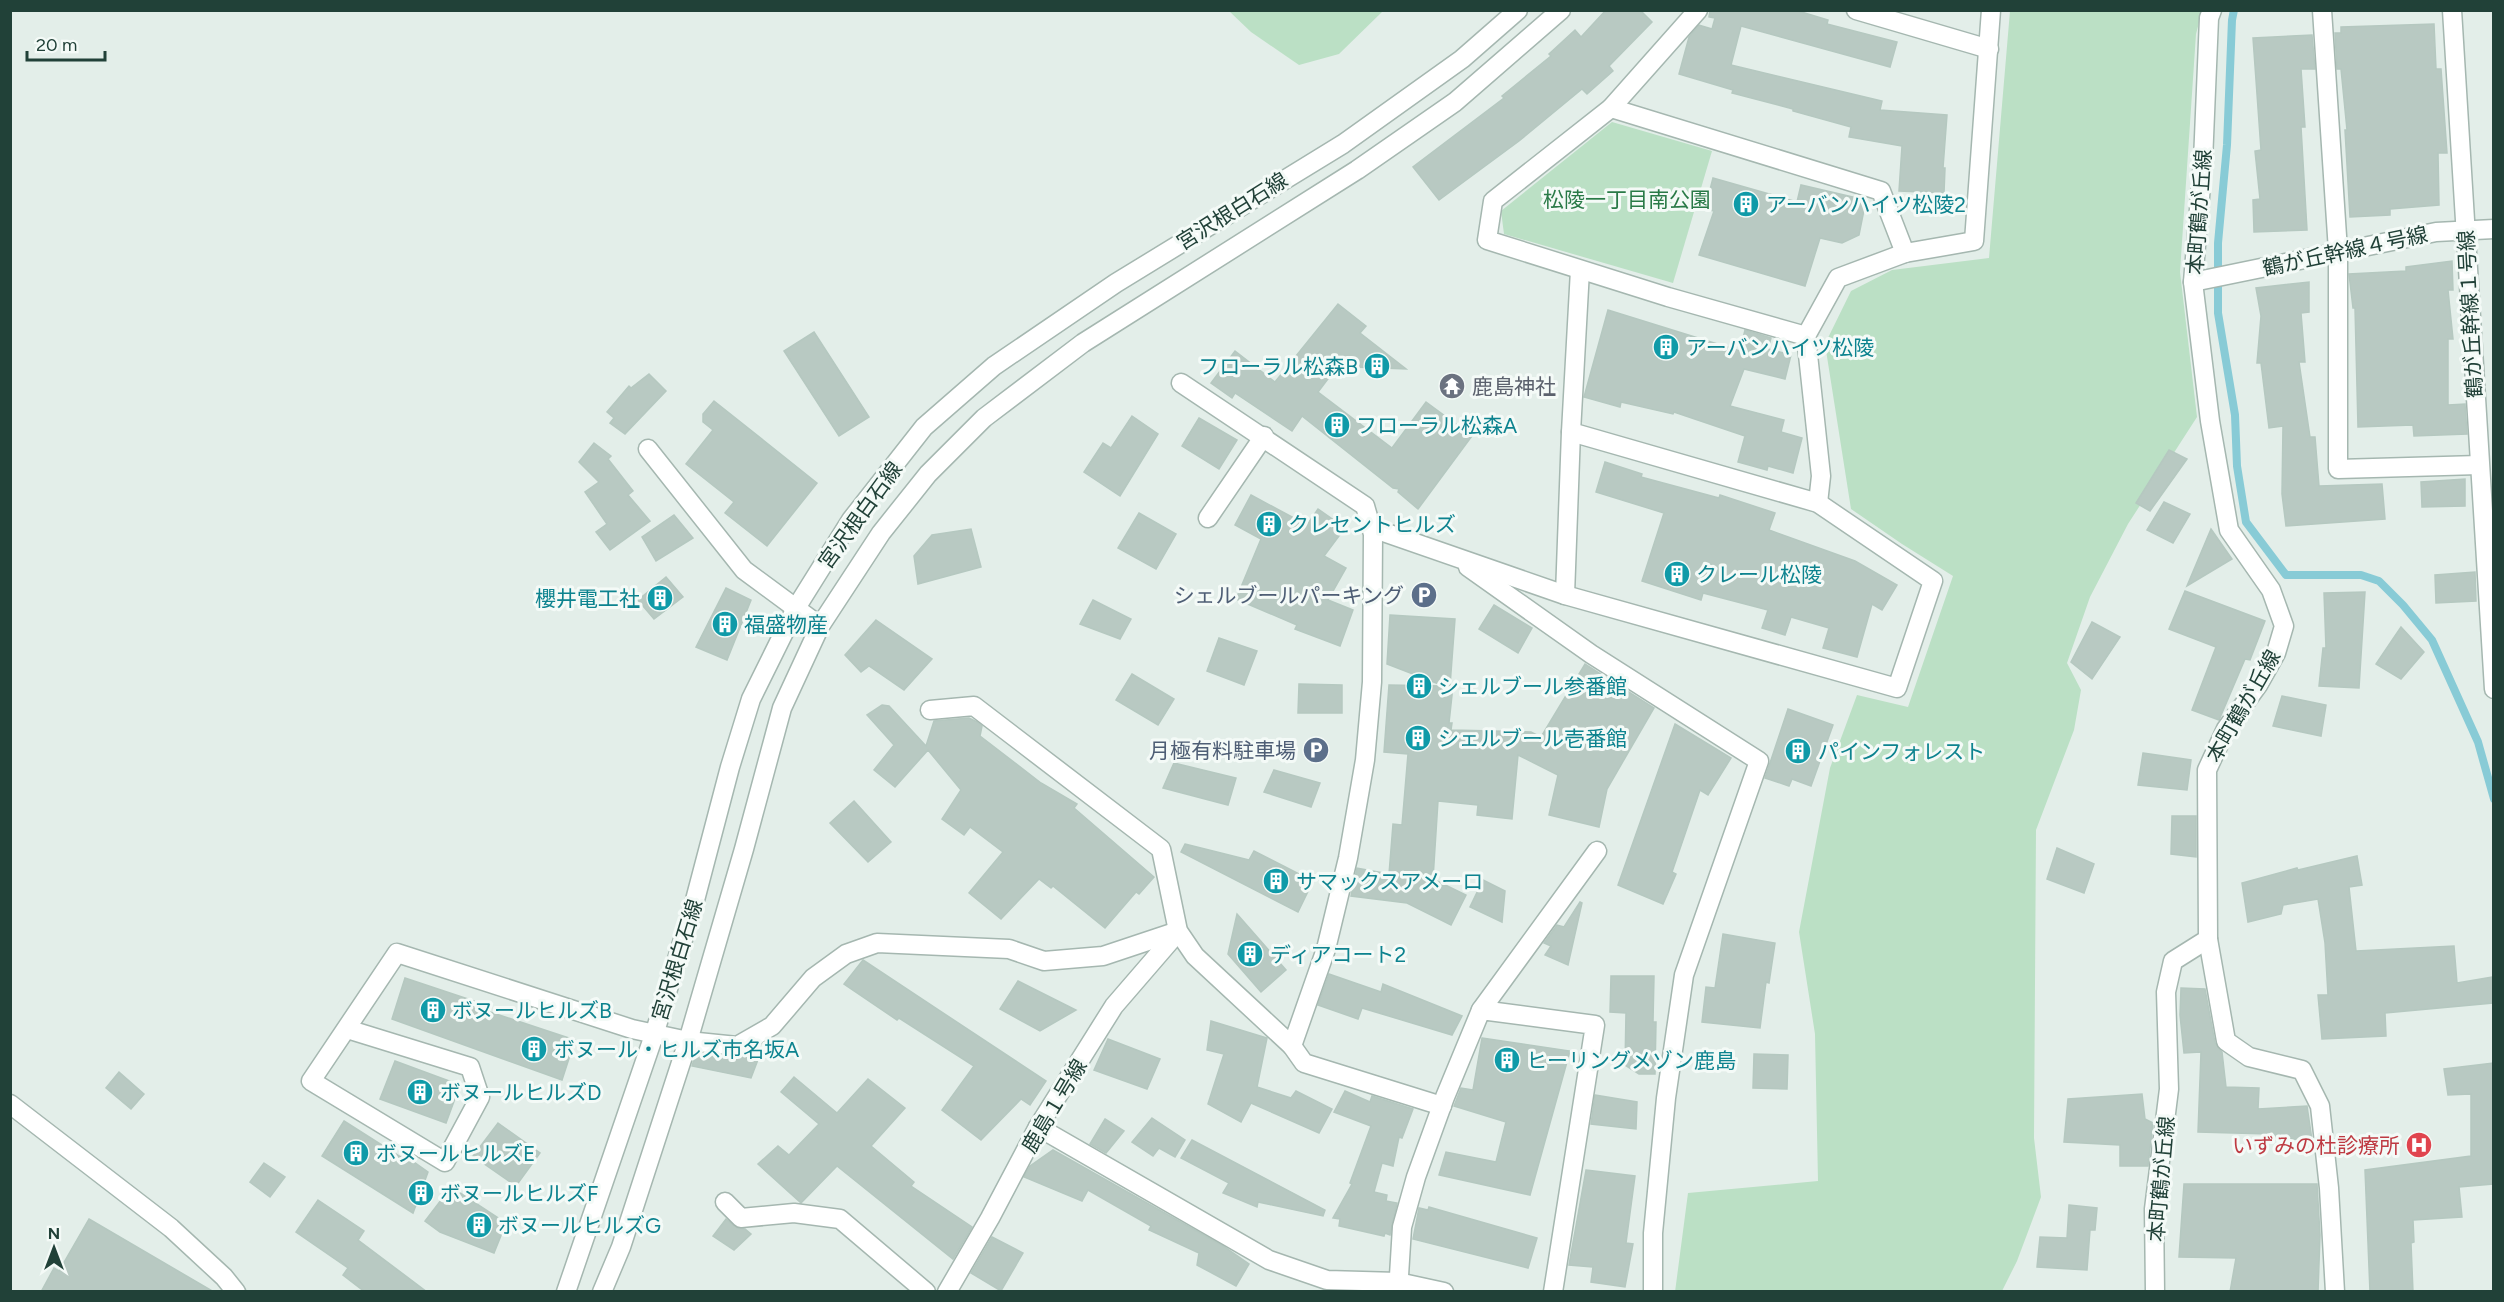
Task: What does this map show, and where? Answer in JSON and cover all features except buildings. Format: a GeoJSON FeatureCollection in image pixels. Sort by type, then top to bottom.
{"type":"FeatureCollection","features":[{"type":"Feature","properties":{"kind":"street","name":"宮沢根白石線"},"geometry":{"type":"LineString","coordinates":[[566,1292],[654,1035],[695,900],[730,766],[752,699],[796,608],[851,520],[924,428],[994,366],[1116,283],[1343,144],[1462,59],[1518,10]]}},
{"type":"Feature","properties":{"kind":"street"},"geometry":{"type":"LineString","coordinates":[[602,1292],[621,1247],[688,1041],[782,708],[820,626],[881,533],[928,474],[984,417],[1083,343],[1357,170],[1455,102],[1561,10]]}},
{"type":"Feature","properties":{"kind":"street"},"geometry":{"type":"LineString","coordinates":[[1698,10],[1611,108],[1493,201],[1487,240],[1580,270],[1806,336]]}},
{"type":"Feature","properties":{"kind":"street"},"geometry":{"type":"LineString","coordinates":[[1856,10],[1989,50]]}},
{"type":"Feature","properties":{"kind":"street"},"geometry":{"type":"LineString","coordinates":[[1818,503],[1821,476],[1806,336],[1838,278],[1905,253],[1974,241],[1991,10]]}},
{"type":"Feature","properties":{"kind":"street","name":"本町鶴が丘線"},"geometry":{"type":"LineString","coordinates":[[2155,1292],[2154,1209],[2169,1089],[2166,992],[2173,961],[2208,939],[2207,770],[2226,729],[2258,685],[2276,653],[2284,626],[2271,590],[2229,530],[2210,421],[2200,281],[2203,161],[2212,10]]}},
{"type":"Feature","properties":{"kind":"street"},"geometry":{"type":"LineString","coordinates":[[2322,10],[2338,251],[2338,469],[2479,465]]}},
{"type":"Feature","properties":{"kind":"street","name":"鶴が丘幹線１号線"},"geometry":{"type":"LineString","coordinates":[[2452,10],[2493,689]]}},
{"type":"Feature","properties":{"kind":"street"},"geometry":{"type":"LineString","coordinates":[[1611,108],[1881,191],[1905,253]]}},
{"type":"Feature","properties":{"kind":"street","name":"鶴が丘幹線４号線"},"geometry":{"type":"LineString","coordinates":[[2200,281],[2436,232],[2493,229]]}},
{"type":"Feature","properties":{"kind":"street"},"geometry":{"type":"LineString","coordinates":[[1565,595],[1580,270]]}},
{"type":"Feature","properties":{"kind":"street"},"geometry":{"type":"LineString","coordinates":[[1181,382],[1365,506],[1373,534],[1371,682],[1361,783],[1348,858],[1326,949],[1292,1046]]}},
{"type":"Feature","properties":{"kind":"street"},"geometry":{"type":"LineString","coordinates":[[1371,528],[1565,595],[1897,688],[1933,581],[1818,503],[1571,432]]}},
{"type":"Feature","properties":{"kind":"street"},"geometry":{"type":"LineString","coordinates":[[1208,518],[1264,436]]}},
{"type":"Feature","properties":{"kind":"street"},"geometry":{"type":"LineString","coordinates":[[648,448],[744,570],[820,626]]}},
{"type":"Feature","properties":{"kind":"street"},"geometry":{"type":"LineString","coordinates":[[1450,555],[1591,654],[1759,761],[1684,975],[1666,1098],[1653,1233],[1653,1292]]}},
{"type":"Feature","properties":{"kind":"street"},"geometry":{"type":"LineString","coordinates":[[930,710],[974,706],[1161,849],[1178,931],[1195,956],[1292,1046],[1304,1063],[1442,1106]]}},
{"type":"Feature","properties":{"kind":"street"},"geometry":{"type":"LineString","coordinates":[[1398,1287],[1402,1227],[1416,1177],[1481,1010],[1597,851]]}},
{"type":"Feature","properties":{"kind":"street"},"geometry":{"type":"LineString","coordinates":[[347,1029],[470,1067],[480,1097],[445,1162],[311,1081],[397,953],[654,1035],[736,1046],[772,1026],[813,978],[846,954],[877,944],[1010,949],[1044,961],[1103,956],[1178,931]]}},
{"type":"Feature","properties":{"kind":"street","name":"鹿島１号線"},"geometry":{"type":"LineString","coordinates":[[947,1292],[990,1218],[1038,1127],[1114,1006],[1178,931]]}},
{"type":"Feature","properties":{"kind":"street"},"geometry":{"type":"LineString","coordinates":[[2208,939],[2226,1041],[2248,1056],[2302,1070],[2320,1106],[2329,1188],[2335,1292]]}},
{"type":"Feature","properties":{"kind":"street"},"geometry":{"type":"LineString","coordinates":[[1481,1010],[1595,1025],[1553,1292]]}},
{"type":"Feature","properties":{"kind":"street"},"geometry":{"type":"LineString","coordinates":[[10,1104],[171,1228],[224,1276],[236,1292]]}},
{"type":"Feature","properties":{"kind":"street"},"geometry":{"type":"LineString","coordinates":[[1038,1127],[1269,1260],[1327,1280],[1444,1292]]}},
{"type":"Feature","properties":{"kind":"street"},"geometry":{"type":"LineString","coordinates":[[725,1202],[741,1218],[794,1213],[840,1219],[926,1292]]}},
{"type":"Feature","properties":{"kind":"green space"},"geometry":{"type":"Polygon","coordinates":[[[1229,11],[1383,11],[1339,54],[1299,65],[1251,32],[1229,11]]]}},
{"type":"Feature","properties":{"kind":"green space"},"geometry":{"type":"Polygon","coordinates":[[[2010,11],[2202,11],[2196,34],[2180,272],[2197,417],[2128,524],[2090,597],[2067,663],[2081,690],[2074,730],[2036,830],[2034,1138],[2041,1197],[2017,1261],[2002,1291],[1675,1292],[1688,1193],[1818,1181],[1815,1034],[1799,932],[1830,768],[1857,695],[1908,707],[1953,576],[1851,509],[1825,344],[1851,291],[1892,270],[1989,258],[2010,11]]]}},
{"type":"Feature","properties":{"kind":"green space","name":"松陵一丁目南公園"},"geometry":{"type":"Polygon","coordinates":[[[1612,122],[1712,151],[1673,283],[1504,234],[1501,211],[1612,122]]]}},
{"type":"Feature","properties":{"kind":"waterway"},"geometry":{"type":"LineString","coordinates":[[2234,10],[2227,145],[2218,243],[2218,313],[2235,415],[2237,466],[2246,522],[2286,575],[2361,575],[2379,581],[2403,605],[2432,640],[2478,742],[2494,799]]}},
{"type":"Feature","properties":{"kind":"place","name":"アーバンハイツ松陵2"},"geometry":{"type":"Point","coordinates":[1746,204]}},
{"type":"Feature","properties":{"kind":"place","name":"アーバンハイツ松陵"},"geometry":{"type":"Point","coordinates":[1666,347]}},
{"type":"Feature","properties":{"kind":"place","name":"フローラル松森B"},"geometry":{"type":"Point","coordinates":[1377,366]}},
{"type":"Feature","properties":{"kind":"place","name":"鹿島神社"},"geometry":{"type":"Point","coordinates":[1452,386]}},
{"type":"Feature","properties":{"kind":"place","name":"フローラル松森A"},"geometry":{"type":"Point","coordinates":[1337,425]}},
{"type":"Feature","properties":{"kind":"place","name":"クレセントヒルズ"},"geometry":{"type":"Point","coordinates":[1269,524]}},
{"type":"Feature","properties":{"kind":"place","name":"クレール松陵"},"geometry":{"type":"Point","coordinates":[1677,574]}},
{"type":"Feature","properties":{"kind":"place","name":"シェルブールパーキング"},"geometry":{"type":"Point","coordinates":[1424,595]}},
{"type":"Feature","properties":{"kind":"place","name":"櫻井電工社"},"geometry":{"type":"Point","coordinates":[660,598]}},
{"type":"Feature","properties":{"kind":"place","name":"福盛物産"},"geometry":{"type":"Point","coordinates":[725,624]}},
{"type":"Feature","properties":{"kind":"place","name":"シェルブール参番館"},"geometry":{"type":"Point","coordinates":[1419,686]}},
{"type":"Feature","properties":{"kind":"place","name":"シェルブール壱番館"},"geometry":{"type":"Point","coordinates":[1418,738]}},
{"type":"Feature","properties":{"kind":"place","name":"月極有料駐車場"},"geometry":{"type":"Point","coordinates":[1316,750]}},
{"type":"Feature","properties":{"kind":"place","name":"パインフォレスト"},"geometry":{"type":"Point","coordinates":[1798,751]}},
{"type":"Feature","properties":{"kind":"place","name":"サマックスアメーロ"},"geometry":{"type":"Point","coordinates":[1276,881]}},
{"type":"Feature","properties":{"kind":"place","name":"ディアコート2"},"geometry":{"type":"Point","coordinates":[1250,954]}},
{"type":"Feature","properties":{"kind":"place","name":"ボヌールヒルズB"},"geometry":{"type":"Point","coordinates":[433,1010]}},
{"type":"Feature","properties":{"kind":"place","name":"ボヌール・ヒルズ市名坂A"},"geometry":{"type":"Point","coordinates":[534,1049]}},
{"type":"Feature","properties":{"kind":"place","name":"ヒーリングメゾン鹿島"},"geometry":{"type":"Point","coordinates":[1507,1060]}},
{"type":"Feature","properties":{"kind":"place","name":"ボヌールヒルズD"},"geometry":{"type":"Point","coordinates":[420,1092]}},
{"type":"Feature","properties":{"kind":"place","name":"いずみの杜診療所"},"geometry":{"type":"Point","coordinates":[2419,1145]}},
{"type":"Feature","properties":{"kind":"place","name":"ボヌールヒルズE"},"geometry":{"type":"Point","coordinates":[356,1153]}},
{"type":"Feature","properties":{"kind":"place","name":"ボヌールヒルズF"},"geometry":{"type":"Point","coordinates":[421,1193]}},
{"type":"Feature","properties":{"kind":"place","name":"ボヌールヒルズG"},"geometry":{"type":"Point","coordinates":[479,1225]}}]}
